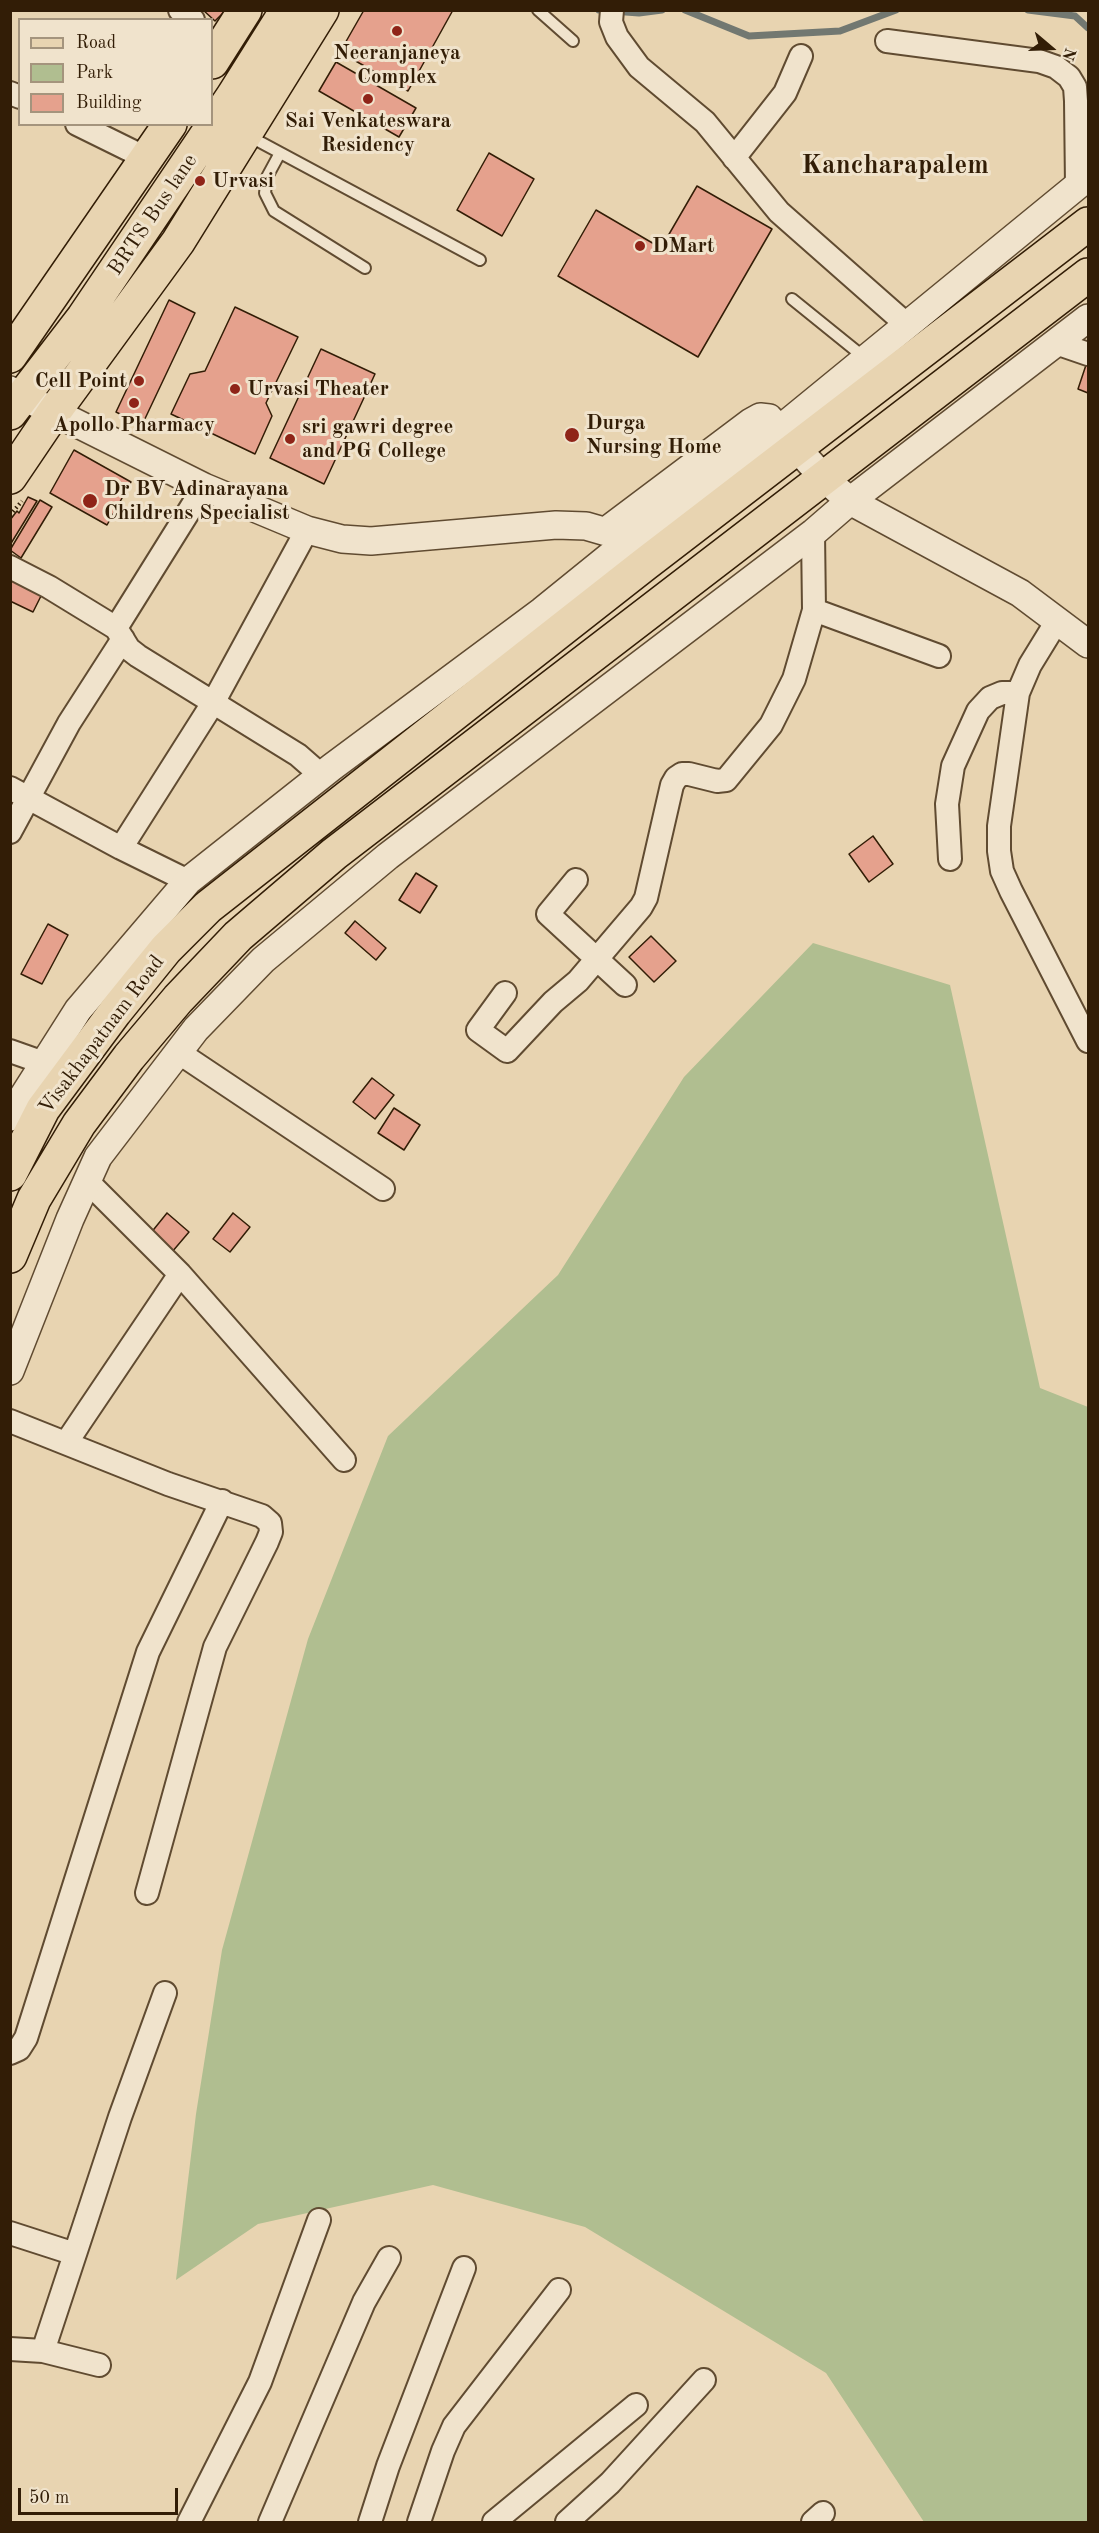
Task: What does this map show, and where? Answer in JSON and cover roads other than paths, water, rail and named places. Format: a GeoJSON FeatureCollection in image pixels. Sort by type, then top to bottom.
{"type":"FeatureCollection","features":[{"type":"Feature","properties":{"kind":"main road"},"geometry":{"type":"LineString","coordinates":[[216,45],[245,10]]}},
{"type":"Feature","properties":{"kind":"main road","name":"BRTS Bus lane"},"geometry":{"type":"LineString","coordinates":[[213,126],[286,10]]}},
{"type":"Feature","properties":{"kind":"main road"},"geometry":{"type":"LineString","coordinates":[[10,477],[54,412],[178,242],[247,135],[322,10]]}},
{"type":"Feature","properties":{"kind":"main road"},"geometry":{"type":"LineString","coordinates":[[10,356],[169,126]]}},
{"type":"Feature","properties":{"kind":"main road","name":"BRTS Bus lane"},"geometry":{"type":"LineString","coordinates":[[15,400],[83,318],[213,126]]}},
{"type":"Feature","properties":{"kind":"main road","name":"Visakhapatnam Road"},"geometry":{"type":"LineString","coordinates":[[10,1174],[43,1109],[115,1012],[166,949],[208,907],[608,593],[788,439],[1089,224]]}},
{"type":"Feature","properties":{"kind":"main road"},"geometry":{"type":"LineString","coordinates":[[10,1256],[34,1199],[79,1124],[129,1057],[171,1007],[238,936],[334,854],[1089,275]]}},
{"type":"Feature","properties":{"kind":"street"},"geometry":{"type":"LineString","coordinates":[[611,16],[617,37],[639,67],[705,122],[779,212],[906,324]]}},
{"type":"Feature","properties":{"kind":"street"},"geometry":{"type":"LineString","coordinates":[[10,1117],[78,1010],[188,881],[322,776],[542,610],[631,539],[788,439],[865,358],[1083,182],[1075,94],[1069,77],[1056,68],[1039,61],[887,41]]}},
{"type":"Feature","properties":{"kind":"street"},"geometry":{"type":"LineString","coordinates":[[734,158],[785,93],[801,56]]}},
{"type":"Feature","properties":{"kind":"street"},"geometry":{"type":"LineString","coordinates":[[81,126],[146,158]]}},
{"type":"Feature","properties":{"kind":"street"},"geometry":{"type":"LineString","coordinates":[[10,1371],[98,1157],[196,1029],[262,960],[397,849],[813,533],[850,501],[1089,318]]}},
{"type":"Feature","properties":{"kind":"street"},"geometry":{"type":"LineString","coordinates":[[1056,343],[1089,354]]}},
{"type":"Feature","properties":{"kind":"street"},"geometry":{"type":"LineString","coordinates":[[15,400],[54,412],[204,487],[307,530],[342,539],[371,541],[556,525],[586,526],[631,539]]}},
{"type":"Feature","properties":{"kind":"street"},"geometry":{"type":"LineString","coordinates":[[606,531],[751,422],[760,417],[769,418],[824,478],[850,501],[1020,593],[1089,644]]}},
{"type":"Feature","properties":{"kind":"street"},"geometry":{"type":"LineString","coordinates":[[10,832],[19,793],[69,723],[204,487]]}},
{"type":"Feature","properties":{"kind":"street"},"geometry":{"type":"LineString","coordinates":[[121,848],[213,703],[307,530]]}},
{"type":"Feature","properties":{"kind":"street"},"geometry":{"type":"LineString","coordinates":[[505,993],[478,1030],[507,1051],[553,1002],[578,981],[641,908],[646,898],[672,784],[676,778],[682,774],[689,774],[717,781],[726,780],[778,714],[794,680],[813,610],[813,533]]}},
{"type":"Feature","properties":{"kind":"street"},"geometry":{"type":"LineString","coordinates":[[10,567],[49,587],[120,634],[129,649],[138,657],[298,755],[322,776]]}},
{"type":"Feature","properties":{"kind":"street"},"geometry":{"type":"LineString","coordinates":[[813,610],[939,656]]}},
{"type":"Feature","properties":{"kind":"street"},"geometry":{"type":"LineString","coordinates":[[1057,621],[1030,665],[1018,693],[999,826],[999,851],[1002,871],[1089,1041]]}},
{"type":"Feature","properties":{"kind":"street"},"geometry":{"type":"LineString","coordinates":[[950,859],[947,804],[953,766],[978,711],[990,698],[1002,693],[1018,693]]}},
{"type":"Feature","properties":{"kind":"street"},"geometry":{"type":"LineString","coordinates":[[19,793],[188,881]]}},
{"type":"Feature","properties":{"kind":"street"},"geometry":{"type":"LineString","coordinates":[[576,880],[548,914],[625,985]]}},
{"type":"Feature","properties":{"kind":"street"},"geometry":{"type":"LineString","coordinates":[[238,936],[262,960]]}},
{"type":"Feature","properties":{"kind":"street"},"geometry":{"type":"LineString","coordinates":[[10,1051],[44,1063]]}},
{"type":"Feature","properties":{"kind":"street"},"geometry":{"type":"LineString","coordinates":[[178,1052],[383,1189]]}},
{"type":"Feature","properties":{"kind":"street"},"geometry":{"type":"LineString","coordinates":[[87,1181],[180,1274],[344,1461]]}},
{"type":"Feature","properties":{"kind":"street"},"geometry":{"type":"LineString","coordinates":[[66,1443],[180,1274]]}},
{"type":"Feature","properties":{"kind":"street"},"geometry":{"type":"LineString","coordinates":[[10,1421],[168,1484],[262,1516],[270,1523],[271,1532],[215,1647],[147,1893]]}},
{"type":"Feature","properties":{"kind":"street"},"geometry":{"type":"LineString","coordinates":[[10,2053],[19,2049],[26,2038],[148,1653],[222,1501]]}},
{"type":"Feature","properties":{"kind":"street"},"geometry":{"type":"LineString","coordinates":[[43,2351],[120,2117],[165,1993]]}},
{"type":"Feature","properties":{"kind":"street"},"geometry":{"type":"LineString","coordinates":[[189,2523],[260,2382],[319,2220]]}},
{"type":"Feature","properties":{"kind":"street"},"geometry":{"type":"LineString","coordinates":[[10,2233],[75,2254]]}},
{"type":"Feature","properties":{"kind":"street"},"geometry":{"type":"LineString","coordinates":[[270,2523],[364,2302],[389,2258]]}},
{"type":"Feature","properties":{"kind":"street"},"geometry":{"type":"LineString","coordinates":[[370,2523],[388,2466],[464,2268]]}},
{"type":"Feature","properties":{"kind":"street"},"geometry":{"type":"LineString","coordinates":[[419,2523],[443,2451],[454,2426],[559,2290]]}},
{"type":"Feature","properties":{"kind":"street"},"geometry":{"type":"LineString","coordinates":[[10,2349],[43,2351],[99,2365]]}},
{"type":"Feature","properties":{"kind":"street"},"geometry":{"type":"LineString","coordinates":[[567,2523],[610,2482],[704,2380]]}},
{"type":"Feature","properties":{"kind":"street"},"geometry":{"type":"LineString","coordinates":[[494,2523],[636,2405]]}},
{"type":"Feature","properties":{"kind":"lane"},"geometry":{"type":"LineString","coordinates":[[538,10],[573,41]]}},
{"type":"Feature","properties":{"kind":"lane"},"geometry":{"type":"LineString","coordinates":[[247,135],[480,260]]}},
{"type":"Feature","properties":{"kind":"lane"},"geometry":{"type":"LineString","coordinates":[[280,153],[267,177],[265,193],[274,211],[365,268]]}},
{"type":"Feature","properties":{"kind":"lane"},"geometry":{"type":"LineString","coordinates":[[792,299],[865,358]]}},
{"type":"Feature","properties":{"kind":"waterway"},"geometry":{"type":"LineString","coordinates":[[599,10],[639,13],[662,10]]}},
{"type":"Feature","properties":{"kind":"waterway"},"geometry":{"type":"LineString","coordinates":[[685,10],[749,36],[840,31],[896,10]]}},
{"type":"Feature","properties":{"kind":"waterway"},"geometry":{"type":"LineString","coordinates":[[1028,10],[1075,16],[1088,28]]}},
{"type":"Feature","properties":{"kind":"place","name":"Neeranjaneya Complex"},"geometry":{"type":"Point","coordinates":[397,31]}},
{"type":"Feature","properties":{"kind":"place","name":"Sai Venkateswara Residency"},"geometry":{"type":"Point","coordinates":[368,99]}},
{"type":"Feature","properties":{"kind":"place","name":"Urvasi"},"geometry":{"type":"Point","coordinates":[200,181]}},
{"type":"Feature","properties":{"kind":"place","name":"DMart"},"geometry":{"type":"Point","coordinates":[640,246]}},
{"type":"Feature","properties":{"kind":"place","name":"Cell Point"},"geometry":{"type":"Point","coordinates":[139,381]}},
{"type":"Feature","properties":{"kind":"place","name":"Urvasi Theater"},"geometry":{"type":"Point","coordinates":[235,389]}},
{"type":"Feature","properties":{"kind":"place","name":"Apollo Pharmacy"},"geometry":{"type":"Point","coordinates":[134,403]}},
{"type":"Feature","properties":{"kind":"place","name":"Durga Nursing Home"},"geometry":{"type":"Point","coordinates":[572,435]}},
{"type":"Feature","properties":{"kind":"place","name":"sri gawri degree and PG College"},"geometry":{"type":"Point","coordinates":[290,439]}},
{"type":"Feature","properties":{"kind":"place","name":"Dr BV Adinarayana Childrens Specialist"},"geometry":{"type":"Point","coordinates":[90,501]}},
{"type":"Feature","properties":{"kind":"district","name":"Kancharapalem"},"geometry":{"type":"Point","coordinates":[895,166]}}]}
